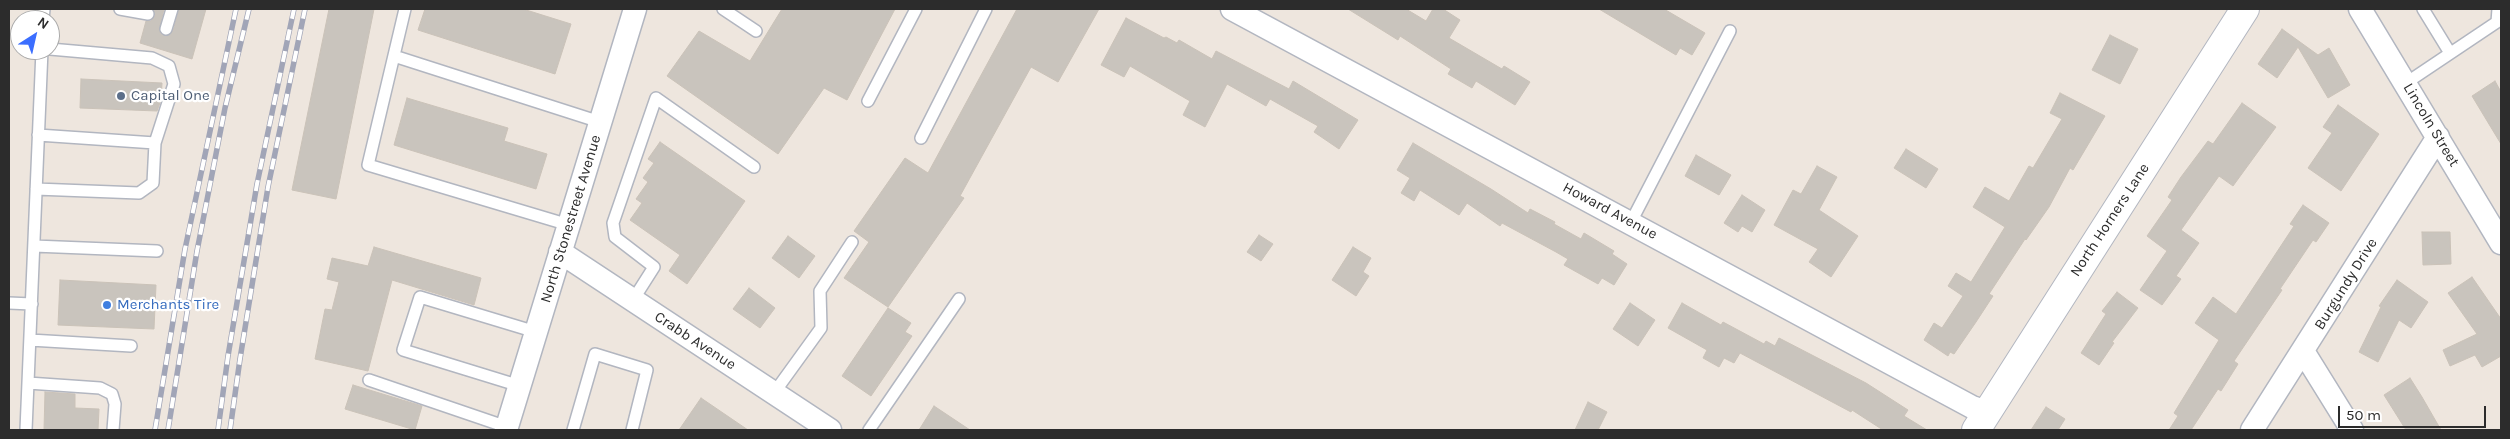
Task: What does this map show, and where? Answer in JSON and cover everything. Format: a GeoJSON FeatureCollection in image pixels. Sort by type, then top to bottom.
{"type":"FeatureCollection","features":[{"type":"Feature","properties":{"kind":"street","name":"North Stonestreet Avenue"},"geometry":{"type":"LineString","coordinates":[[507,429],[635,9]]}},
{"type":"Feature","properties":{"kind":"street","name":"Howard Avenue"},"geometry":{"type":"LineString","coordinates":[[1232,9],[1972,407],[1982,421]]}},
{"type":"Feature","properties":{"kind":"street","name":"North Horners Lane"},"geometry":{"type":"LineString","coordinates":[[1982,421],[2245,9]]}},
{"type":"Feature","properties":{"kind":"street","name":"Lincoln Street"},"geometry":{"type":"LineString","coordinates":[[2360,9],[2406,82],[2501,243]]}},
{"type":"Feature","properties":{"kind":"street","name":"Burgundy Drive"},"geometry":{"type":"LineString","coordinates":[[2252,430],[2438,137]]}},
{"type":"Feature","properties":{"kind":"street","name":"Crabb Avenue"},"geometry":{"type":"LineString","coordinates":[[560,252],[830,430]]}},
{"type":"Feature","properties":{"kind":"street"},"geometry":{"type":"LineString","coordinates":[[2303,351],[2352,430]]}},
{"type":"Feature","properties":{"kind":"lane"},"geometry":{"type":"LineString","coordinates":[[120,9],[148,14]]}},
{"type":"Feature","properties":{"kind":"lane"},"geometry":{"type":"LineString","coordinates":[[166,29],[172,9]]}},
{"type":"Feature","properties":{"kind":"lane"},"geometry":{"type":"LineString","coordinates":[[405,9],[368,165],[569,225]]}},
{"type":"Feature","properties":{"kind":"lane"},"geometry":{"type":"LineString","coordinates":[[723,9],[756,31]]}},
{"type":"Feature","properties":{"kind":"lane"},"geometry":{"type":"LineString","coordinates":[[868,101],[916,9]]}},
{"type":"Feature","properties":{"kind":"lane"},"geometry":{"type":"LineString","coordinates":[[921,138],[986,9]]}},
{"type":"Feature","properties":{"kind":"lane"},"geometry":{"type":"LineString","coordinates":[[2423,9],[2450,53]]}},
{"type":"Feature","properties":{"kind":"lane"},"geometry":{"type":"LineString","coordinates":[[2406,82],[2497,22],[2498,9]]}},
{"type":"Feature","properties":{"kind":"lane"},"geometry":{"type":"LineString","coordinates":[[1630,222],[1730,31]]}},
{"type":"Feature","properties":{"kind":"lane"},"geometry":{"type":"LineString","coordinates":[[36,189],[139,193],[153,183],[155,143],[174,84],[169,66],[152,58],[60,50]]}},
{"type":"Feature","properties":{"kind":"lane"},"geometry":{"type":"LineString","coordinates":[[394,56],[600,122]]}},
{"type":"Feature","properties":{"kind":"lane"},"geometry":{"type":"LineString","coordinates":[[26,430],[42,60]]}},
{"type":"Feature","properties":{"kind":"lane"},"geometry":{"type":"LineString","coordinates":[[632,300],[654,267],[616,237],[613,223],[656,98],[754,167]]}},
{"type":"Feature","properties":{"kind":"lane"},"geometry":{"type":"LineString","coordinates":[[38,135],[155,143]]}},
{"type":"Feature","properties":{"kind":"lane"},"geometry":{"type":"LineString","coordinates":[[774,393],[821,328],[820,291],[852,242]]}},
{"type":"Feature","properties":{"kind":"lane"},"geometry":{"type":"LineString","coordinates":[[34,246],[157,251]]}},
{"type":"Feature","properties":{"kind":"lane"},"geometry":{"type":"LineString","coordinates":[[520,386],[403,350],[420,297],[536,332]]}},
{"type":"Feature","properties":{"kind":"lane"},"geometry":{"type":"LineString","coordinates":[[869,430],[960,299]]}},
{"type":"Feature","properties":{"kind":"lane"},"geometry":{"type":"LineString","coordinates":[[9,303],[32,304]]}},
{"type":"Feature","properties":{"kind":"lane"},"geometry":{"type":"LineString","coordinates":[[30,340],[131,346]]}},
{"type":"Feature","properties":{"kind":"lane"},"geometry":{"type":"LineString","coordinates":[[573,430],[595,354],[647,370],[632,430]]}},
{"type":"Feature","properties":{"kind":"lane"},"geometry":{"type":"LineString","coordinates":[[369,380],[507,429]]}},
{"type":"Feature","properties":{"kind":"lane"},"geometry":{"type":"LineString","coordinates":[[28,383],[100,388],[112,394],[115,404],[113,430]]}},
{"type":"Feature","properties":{"kind":"building"},"geometry":{"type":"Polygon","coordinates":[[[153,9],[164,9],[159,30],[161,34],[167,36],[173,31],[179,9],[206,9],[192,59],[140,43],[146,21],[151,21],[155,16],[153,9]]]}},
{"type":"Feature","properties":{"kind":"building"},"geometry":{"type":"Polygon","coordinates":[[[329,9],[374,9],[336,199],[292,190],[329,9]]]}},
{"type":"Feature","properties":{"kind":"building"},"geometry":{"type":"Polygon","coordinates":[[[425,9],[523,9],[571,24],[555,74],[418,30],[425,9]]]}},
{"type":"Feature","properties":{"kind":"building"},"geometry":{"type":"Polygon","coordinates":[[[782,9],[895,9],[847,100],[824,88],[778,154],[667,76],[699,31],[750,61],[782,9]]]}},
{"type":"Feature","properties":{"kind":"building"},"geometry":{"type":"Polygon","coordinates":[[[1017,9],[1099,9],[1058,82],[1031,67],[960,196],[964,198],[888,307],[844,278],[869,242],[854,231],[905,158],[928,173],[1017,9]]]}},
{"type":"Feature","properties":{"kind":"building"},"geometry":{"type":"Polygon","coordinates":[[[1348,9],[1406,9],[1426,21],[1433,9],[1443,9],[1460,20],[1449,38],[1502,69],[1504,66],[1530,82],[1515,105],[1476,81],[1472,88],[1448,74],[1451,69],[1400,36],[1398,40],[1348,9]]]}},
{"type":"Feature","properties":{"kind":"building"},"geometry":{"type":"Polygon","coordinates":[[[1599,9],[1664,9],[1705,33],[1692,55],[1680,48],[1676,55],[1599,9]]]}},
{"type":"Feature","properties":{"kind":"building"},"geometry":{"type":"Polygon","coordinates":[[[1126,18],[1164,38],[1166,37],[1177,43],[1179,40],[1212,59],[1216,51],[1289,89],[1293,81],[1358,120],[1339,149],[1314,132],[1318,126],[1270,99],[1266,106],[1227,84],[1205,127],[1183,115],[1190,101],[1130,66],[1124,77],[1101,65],[1126,18]]]}},
{"type":"Feature","properties":{"kind":"building"},"geometry":{"type":"Polygon","coordinates":[[[2282,29],[2318,55],[2329,48],[2350,85],[2328,98],[2298,47],[2277,78],[2258,64],[2282,29]]]}},
{"type":"Feature","properties":{"kind":"building"},"geometry":{"type":"Polygon","coordinates":[[[2110,35],[2138,49],[2120,84],[2092,70],[2110,35]]]}},
{"type":"Feature","properties":{"kind":"building","name":"Capital One"},"geometry":{"type":"Polygon","coordinates":[[[81,79],[162,83],[161,100],[157,111],[80,108],[81,79]]]}},
{"type":"Feature","properties":{"kind":"building"},"geometry":{"type":"Polygon","coordinates":[[[2495,81],[2501,92],[2501,144],[2472,96],[2495,81]]]}},
{"type":"Feature","properties":{"kind":"building"},"geometry":{"type":"Polygon","coordinates":[[[2060,93],[2105,116],[2073,170],[2070,168],[2049,207],[2025,239],[1989,294],[1993,296],[1976,322],[1954,354],[1950,352],[1948,356],[1924,340],[1934,323],[1942,328],[1963,296],[1948,286],[1956,273],[1971,282],[2005,227],[1973,207],[1985,187],[2009,201],[2029,166],[2033,168],[2062,119],[2050,113],[2060,93]]]}},
{"type":"Feature","properties":{"kind":"building"},"geometry":{"type":"Polygon","coordinates":[[[407,98],[508,128],[504,141],[547,154],[536,189],[394,145],[407,98]]]}},
{"type":"Feature","properties":{"kind":"building"},"geometry":{"type":"Polygon","coordinates":[[[2242,103],[2276,127],[2233,186],[2219,176],[2181,230],[2199,243],[2176,276],[2181,279],[2162,305],[2140,290],[2167,251],[2147,236],[2172,200],[2168,197],[2181,177],[2208,141],[2213,144],[2242,103]]]}},
{"type":"Feature","properties":{"kind":"building"},"geometry":{"type":"Polygon","coordinates":[[[2338,105],[2379,134],[2341,191],[2308,168],[2332,133],[2323,127],[2338,105]]]}},
{"type":"Feature","properties":{"kind":"building"},"geometry":{"type":"Polygon","coordinates":[[[660,142],[745,201],[687,284],[669,271],[680,255],[630,220],[642,203],[636,199],[648,182],[643,178],[654,163],[648,159],[660,142]]]}},
{"type":"Feature","properties":{"kind":"building"},"geometry":{"type":"Polygon","coordinates":[[[1413,143],[1528,213],[1530,209],[1581,239],[1584,233],[1614,251],[1612,254],[1627,264],[1614,285],[1602,278],[1598,284],[1564,265],[1568,259],[1502,223],[1500,226],[1467,203],[1459,215],[1420,190],[1414,201],[1401,193],[1410,178],[1397,170],[1413,143]]]}},
{"type":"Feature","properties":{"kind":"building"},"geometry":{"type":"Polygon","coordinates":[[[1906,149],[1938,169],[1926,188],[1894,168],[1906,149]]]}},
{"type":"Feature","properties":{"kind":"building"},"geometry":{"type":"Polygon","coordinates":[[[1696,155],[1731,175],[1719,195],[1685,176],[1696,155]]]}},
{"type":"Feature","properties":{"kind":"building"},"geometry":{"type":"Polygon","coordinates":[[[1817,166],[1837,177],[1819,210],[1858,236],[1831,277],[1809,262],[1818,249],[1774,225],[1793,190],[1801,194],[1817,166]]]}},
{"type":"Feature","properties":{"kind":"building"},"geometry":{"type":"Polygon","coordinates":[[[1742,195],[1765,210],[1752,232],[1742,226],[1738,232],[1724,223],[1742,195]]]}},
{"type":"Feature","properties":{"kind":"building"},"geometry":{"type":"Polygon","coordinates":[[[2303,205],[2329,223],[2316,242],[2313,240],[2280,289],[2282,290],[2234,361],[2238,364],[2221,391],[2218,389],[2191,430],[2169,430],[2178,416],[2174,413],[2219,340],[2195,323],[2213,297],[2236,314],[2294,226],[2290,224],[2303,205]]]}},
{"type":"Feature","properties":{"kind":"building"},"geometry":{"type":"Polygon","coordinates":[[[2422,232],[2450,232],[2451,264],[2423,265],[2422,232]]]}},
{"type":"Feature","properties":{"kind":"building"},"geometry":{"type":"Polygon","coordinates":[[[1259,235],[1273,244],[1261,261],[1247,252],[1259,235]]]}},
{"type":"Feature","properties":{"kind":"building"},"geometry":{"type":"Polygon","coordinates":[[[788,236],[815,256],[799,278],[772,258],[788,236]]]}},
{"type":"Feature","properties":{"kind":"building"},"geometry":{"type":"Polygon","coordinates":[[[374,247],[481,278],[474,305],[392,280],[368,371],[315,359],[325,309],[332,310],[339,282],[327,279],[332,258],[368,266],[374,247]]]}},
{"type":"Feature","properties":{"kind":"building"},"geometry":{"type":"Polygon","coordinates":[[[1353,247],[1371,258],[1363,272],[1369,276],[1356,296],[1332,280],[1353,247]]]}},
{"type":"Feature","properties":{"kind":"building"},"geometry":{"type":"Polygon","coordinates":[[[2472,277],[2501,319],[2501,356],[2482,367],[2475,355],[2450,366],[2443,350],[2477,334],[2448,293],[2472,277]]]}},
{"type":"Feature","properties":{"kind":"building","name":"Merchants Tire"},"geometry":{"type":"Polygon","coordinates":[[[60,280],[156,285],[154,329],[58,325],[60,280]]]}},
{"type":"Feature","properties":{"kind":"building"},"geometry":{"type":"Polygon","coordinates":[[[2397,280],[2428,302],[2411,328],[2399,320],[2378,362],[2359,352],[2381,307],[2379,306],[2397,280]]]}},
{"type":"Feature","properties":{"kind":"building"},"geometry":{"type":"Polygon","coordinates":[[[749,288],[775,308],[760,328],[733,309],[749,288]]]}},
{"type":"Feature","properties":{"kind":"building"},"geometry":{"type":"Polygon","coordinates":[[[2117,292],[2138,308],[2112,342],[2114,343],[2099,365],[2081,353],[2106,314],[2102,311],[2117,292]]]}},
{"type":"Feature","properties":{"kind":"building"},"geometry":{"type":"Polygon","coordinates":[[[1630,303],[1655,320],[1638,346],[1613,329],[1630,303]]]}},
{"type":"Feature","properties":{"kind":"building"},"geometry":{"type":"Polygon","coordinates":[[[1682,303],[1721,325],[1723,322],[1764,344],[1766,341],[1775,346],[1779,338],[1866,383],[1908,410],[1904,416],[1927,430],[1883,430],[1852,410],[1851,412],[1740,353],[1734,363],[1724,358],[1719,367],[1703,358],[1707,350],[1668,328],[1682,303]]]}},
{"type":"Feature","properties":{"kind":"building"},"geometry":{"type":"Polygon","coordinates":[[[888,308],[911,323],[905,332],[912,336],[871,396],[842,376],[888,308]]]}},
{"type":"Feature","properties":{"kind":"building"},"geometry":{"type":"Polygon","coordinates":[[[2410,378],[2441,430],[2406,430],[2384,395],[2410,378]]]}},
{"type":"Feature","properties":{"kind":"building"},"geometry":{"type":"Polygon","coordinates":[[[353,385],[422,406],[415,430],[345,409],[353,385]]]}},
{"type":"Feature","properties":{"kind":"building"},"geometry":{"type":"Polygon","coordinates":[[[45,392],[75,394],[75,408],[99,409],[98,430],[44,430],[45,392]]]}},
{"type":"Feature","properties":{"kind":"building"},"geometry":{"type":"Polygon","coordinates":[[[701,398],[748,430],[679,430],[701,398]]]}},
{"type":"Feature","properties":{"kind":"building"},"geometry":{"type":"Polygon","coordinates":[[[1588,402],[1607,412],[1598,430],[1575,430],[1588,402]]]}},
{"type":"Feature","properties":{"kind":"building"},"geometry":{"type":"Polygon","coordinates":[[[934,406],[970,430],[919,430],[934,406]]]}},
{"type":"Feature","properties":{"kind":"building"},"geometry":{"type":"Polygon","coordinates":[[[2046,407],[2065,419],[2058,430],[2031,430],[2046,407]]]}},
{"type":"Feature","properties":{"kind":"railway"},"geometry":{"type":"LineString","coordinates":[[155,430],[185,249],[236,9]]}},
{"type":"Feature","properties":{"kind":"railway"},"geometry":{"type":"LineString","coordinates":[[168,430],[197,251],[225,108],[249,9]]}},
{"type":"Feature","properties":{"kind":"railway"},"geometry":{"type":"LineString","coordinates":[[218,430],[228,356],[257,184],[294,9]]}},
{"type":"Feature","properties":{"kind":"railway"},"geometry":{"type":"LineString","coordinates":[[230,430],[268,187],[305,9]]}},
{"type":"Feature","properties":{"kind":"place","name":"Capital One"},"geometry":{"type":"Point","coordinates":[121,96]}},
{"type":"Feature","properties":{"kind":"place","name":"Merchants Tire"},"geometry":{"type":"Point","coordinates":[107,305]}}]}
